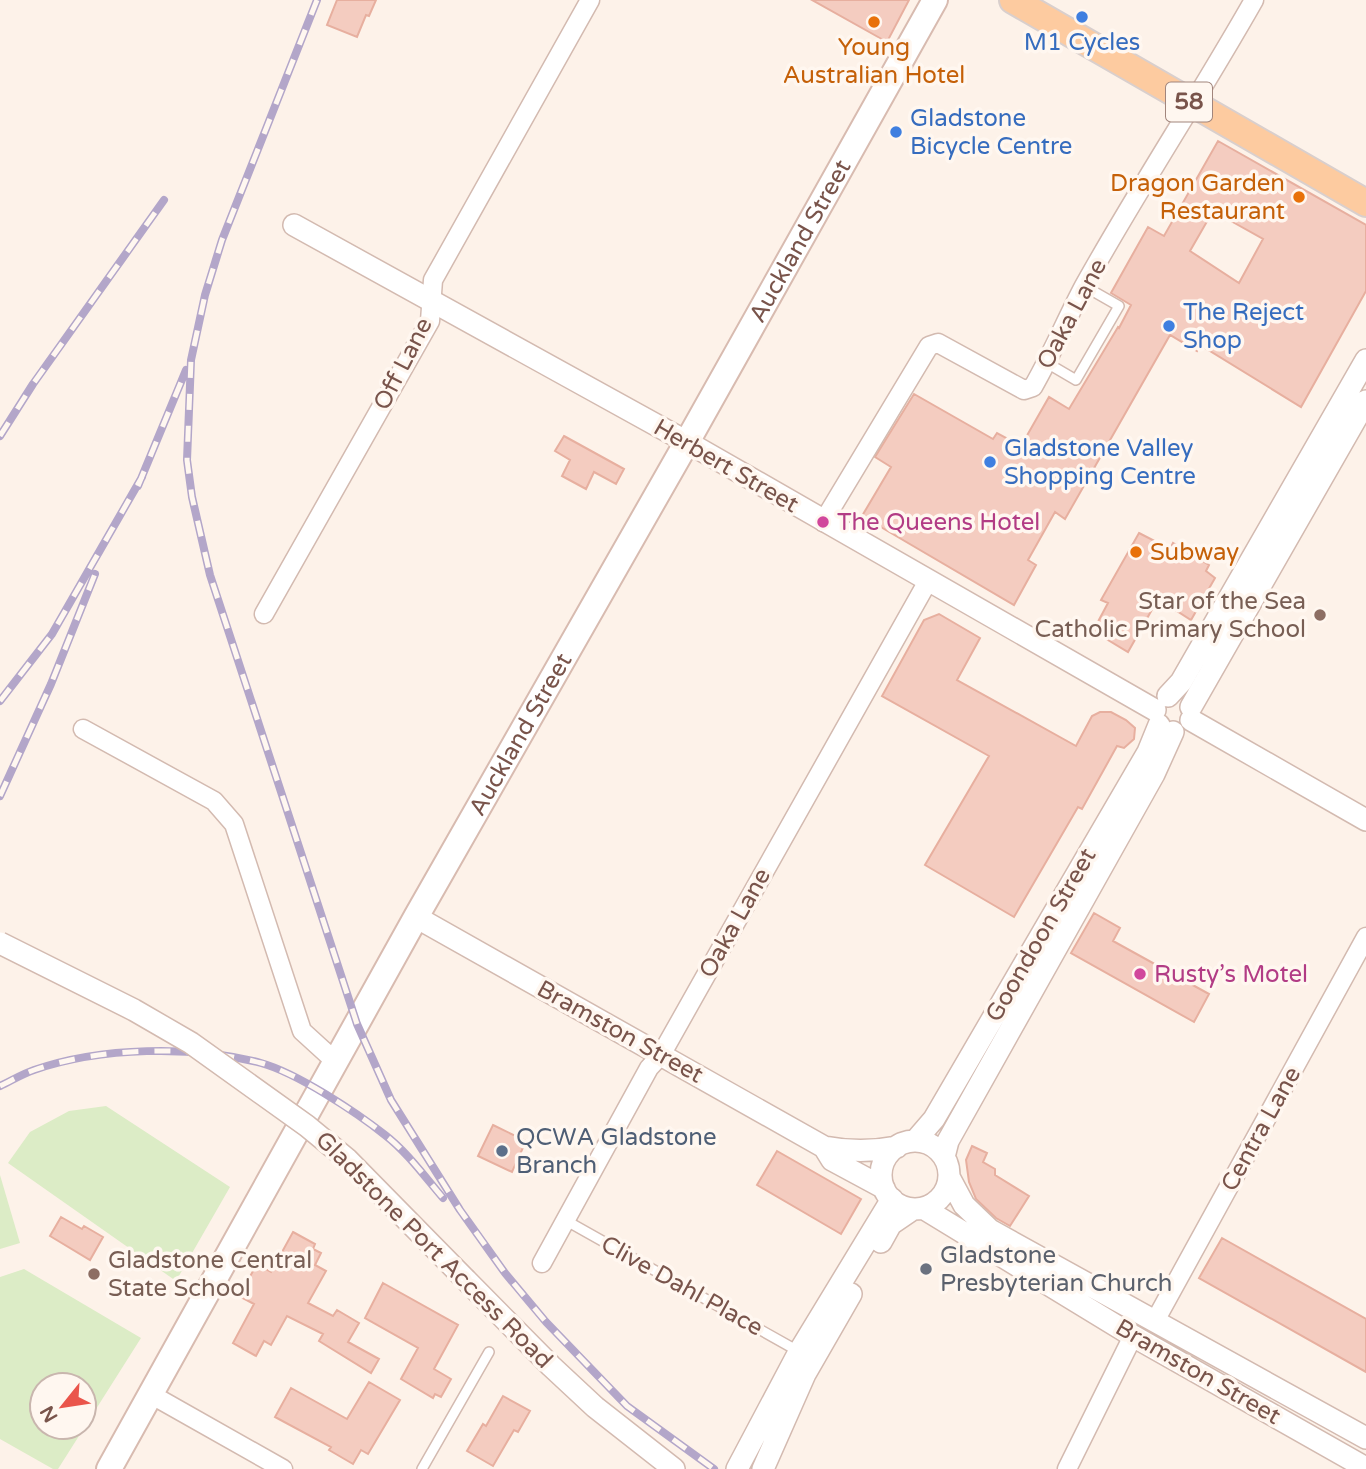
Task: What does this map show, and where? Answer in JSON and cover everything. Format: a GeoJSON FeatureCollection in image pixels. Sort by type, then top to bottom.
{"type":"FeatureCollection","features":[{"type":"Feature","properties":{"kind":"main road","name":"Auckland Street"},"geometry":{"type":"LineString","coordinates":[[109,1469],[416,917],[687,442],[934,0]]}},
{"type":"Feature","properties":{"kind":"main road","name":"58"},"geometry":{"type":"LineString","coordinates":[[1013,0],[1366,203]]}},
{"type":"Feature","properties":{"kind":"street","name":"Off Lane"},"geometry":{"type":"LineString","coordinates":[[264,614],[430,321],[433,280],[590,0]]}},
{"type":"Feature","properties":{"kind":"street","name":"Oaka Lane"},"geometry":{"type":"LineString","coordinates":[[823,522],[929,346],[938,343],[1024,390],[1033,387],[1088,281],[1254,0]]}},
{"type":"Feature","properties":{"kind":"street","name":"Herbert Street"},"geometry":{"type":"LineString","coordinates":[[294,225],[687,442],[928,581],[1366,820]]}},
{"type":"Feature","properties":{"kind":"street","name":"Goondoon Street"},"geometry":{"type":"LineString","coordinates":[[946,1167],[948,1142],[1154,774],[1181,682],[1366,360]]}},
{"type":"Feature","properties":{"kind":"street","name":"Goondoon Street"},"geometry":{"type":"LineString","coordinates":[[906,1144],[934,1119],[1148,752],[1366,401]]}},
{"type":"Feature","properties":{"kind":"street","name":"Oaka Lane"},"geometry":{"type":"LineString","coordinates":[[542,1264],[649,1068],[661,1055],[928,581]]}},
{"type":"Feature","properties":{"kind":"street"},"geometry":{"type":"LineString","coordinates":[[83,729],[214,801],[234,824],[302,1031],[336,1062]]}},
{"type":"Feature","properties":{"kind":"street","name":"Bramston Street"},"geometry":{"type":"LineString","coordinates":[[416,917],[824,1147],[850,1152],[872,1152],[906,1144]]}},
{"type":"Feature","properties":{"kind":"street","name":"Centra Lane"},"geometry":{"type":"LineString","coordinates":[[1155,1321],[1366,937]]}},
{"type":"Feature","properties":{"kind":"street","name":"Gladstone Port Access Road"},"geometry":{"type":"LineString","coordinates":[[0,943],[134,1010],[191,1043],[307,1126],[347,1159],[586,1399],[674,1469]]}},
{"type":"Feature","properties":{"kind":"street"},"geometry":{"type":"LineString","coordinates":[[763,1469],[805,1374],[891,1224],[931,1205],[944,1193],[946,1167],[936,1149],[926,1143],[906,1144],[890,1153],[882,1170],[888,1194],[901,1206],[918,1209]]}},
{"type":"Feature","properties":{"kind":"street","name":"Bramston Street"},"geometry":{"type":"LineString","coordinates":[[824,1147],[832,1160],[888,1194]]}},
{"type":"Feature","properties":{"kind":"street","name":"Bramston Street"},"geometry":{"type":"LineString","coordinates":[[946,1167],[964,1205],[990,1230],[1366,1438]]}},
{"type":"Feature","properties":{"kind":"street"},"geometry":{"type":"LineString","coordinates":[[737,1469],[888,1194]]}},
{"type":"Feature","properties":{"kind":"street","name":"Bramston Street"},"geometry":{"type":"LineString","coordinates":[[918,1209],[1133,1336],[1366,1468]]}},
{"type":"Feature","properties":{"kind":"street"},"geometry":{"type":"LineString","coordinates":[[1067,1469],[1133,1336]]}},
{"type":"Feature","properties":{"kind":"street"},"geometry":{"type":"LineString","coordinates":[[152,1395],[283,1469]]}},
{"type":"Feature","properties":{"kind":"lane"},"geometry":{"type":"LineString","coordinates":[[1047,363],[1076,380],[1119,306],[1088,281]]}},
{"type":"Feature","properties":{"kind":"lane","name":"Clive Dahl Place"},"geometry":{"type":"LineString","coordinates":[[565,1220],[799,1352]]}},
{"type":"Feature","properties":{"kind":"lane"},"geometry":{"type":"LineString","coordinates":[[422,1469],[489,1352]]}},
{"type":"Feature","properties":{"kind":"green space"},"geometry":{"type":"Polygon","coordinates":[[[106,1106],[230,1187],[176,1281],[8,1163],[30,1132],[69,1111],[106,1106]]]}},
{"type":"Feature","properties":{"kind":"green space"},"geometry":{"type":"Polygon","coordinates":[[[0,1175],[20,1243],[0,1249],[0,1175]]]}},
{"type":"Feature","properties":{"kind":"green space"},"geometry":{"type":"Polygon","coordinates":[[[24,1269],[141,1338],[98,1406],[98,1371],[28,1371],[28,1441],[76,1441],[58,1469],[53,1469],[0,1439],[0,1277],[24,1269]]]}},
{"type":"Feature","properties":{"kind":"building"},"geometry":{"type":"Polygon","coordinates":[[[337,0],[376,0],[357,37],[327,25],[337,0]]]}},
{"type":"Feature","properties":{"kind":"building","name":"Young Australian Hotel"},"geometry":{"type":"Polygon","coordinates":[[[812,0],[909,0],[887,42],[812,0]]]}},
{"type":"Feature","properties":{"kind":"building"},"geometry":{"type":"Polygon","coordinates":[[[1218,141],[1366,225],[1366,291],[1301,407],[1200,345],[1197,351],[1170,335],[1065,519],[1055,512],[1028,560],[1036,565],[1014,605],[862,516],[891,467],[875,457],[914,394],[993,439],[997,433],[1021,446],[1049,397],[1069,409],[1131,305],[1111,293],[1148,227],[1164,236],[1218,141]],[[1213,211],[1190,251],[1239,283],[1263,239],[1213,211]]]}},
{"type":"Feature","properties":{"kind":"building"},"geometry":{"type":"Polygon","coordinates":[[[564,436],[624,469],[616,484],[594,472],[586,489],[562,476],[570,460],[555,451],[564,436]]]}},
{"type":"Feature","properties":{"kind":"building"},"geometry":{"type":"Polygon","coordinates":[[[1139,533],[1170,549],[1173,543],[1209,565],[1206,571],[1215,578],[1191,620],[1158,599],[1128,652],[1093,631],[1108,603],[1101,600],[1139,533]]]}},
{"type":"Feature","properties":{"kind":"building"},"geometry":{"type":"Polygon","coordinates":[[[939,614],[980,638],[957,680],[1076,746],[1092,716],[1100,712],[1111,712],[1135,728],[1134,739],[1124,748],[1117,746],[1082,809],[1078,807],[1014,917],[925,865],[989,756],[882,696],[924,620],[939,614]]]}},
{"type":"Feature","properties":{"kind":"building","name":"Rusty’s Motel"},"geometry":{"type":"Polygon","coordinates":[[[1094,913],[1120,928],[1113,941],[1209,994],[1194,1022],[1071,953],[1094,913]]]}},
{"type":"Feature","properties":{"kind":"building"},"geometry":{"type":"Polygon","coordinates":[[[493,1125],[526,1141],[512,1172],[478,1156],[493,1125]]]}},
{"type":"Feature","properties":{"kind":"building"},"geometry":{"type":"Polygon","coordinates":[[[972,1146],[987,1153],[983,1162],[995,1169],[995,1175],[1029,1196],[1010,1226],[996,1218],[976,1199],[969,1182],[966,1160],[972,1146]]]}},
{"type":"Feature","properties":{"kind":"building"},"geometry":{"type":"Polygon","coordinates":[[[777,1151],[861,1199],[841,1234],[757,1185],[777,1151]]]}},
{"type":"Feature","properties":{"kind":"building"},"geometry":{"type":"Polygon","coordinates":[[[61,1217],[103,1237],[90,1260],[50,1236],[61,1217]]]}},
{"type":"Feature","properties":{"kind":"building"},"geometry":{"type":"Polygon","coordinates":[[[293,1232],[315,1244],[313,1249],[321,1253],[315,1265],[326,1271],[308,1303],[333,1316],[337,1310],[359,1323],[348,1342],[379,1359],[371,1373],[319,1341],[323,1334],[287,1316],[271,1345],[264,1341],[256,1356],[233,1343],[254,1304],[239,1296],[257,1264],[271,1272],[293,1232]]]}},
{"type":"Feature","properties":{"kind":"building"},"geometry":{"type":"Polygon","coordinates":[[[1222,1238],[1366,1319],[1366,1372],[1199,1278],[1222,1238]]]}},
{"type":"Feature","properties":{"kind":"building"},"geometry":{"type":"Polygon","coordinates":[[[383,1283],[458,1325],[434,1369],[451,1379],[441,1397],[435,1394],[433,1398],[401,1379],[418,1348],[365,1318],[383,1283]]]}},
{"type":"Feature","properties":{"kind":"building"},"geometry":{"type":"Polygon","coordinates":[[[369,1382],[400,1400],[368,1454],[361,1450],[353,1464],[329,1450],[331,1447],[275,1417],[291,1388],[347,1419],[369,1382]]]}},
{"type":"Feature","properties":{"kind":"building"},"geometry":{"type":"Polygon","coordinates":[[[503,1396],[530,1411],[518,1432],[514,1430],[493,1466],[467,1451],[483,1424],[486,1426],[503,1396]]]}},
{"type":"Feature","properties":{"kind":"railway"},"geometry":{"type":"LineString","coordinates":[[317,0],[222,240],[205,295],[191,360],[187,460],[192,497],[210,575],[357,1024],[391,1100],[460,1210],[505,1273],[546,1322],[627,1406],[714,1469]]}},
{"type":"Feature","properties":{"kind":"railway"},"geometry":{"type":"LineString","coordinates":[[0,436],[33,384],[164,200]]}},
{"type":"Feature","properties":{"kind":"railway"},"geometry":{"type":"LineString","coordinates":[[138,486],[186,370]]}},
{"type":"Feature","properties":{"kind":"railway"},"geometry":{"type":"LineString","coordinates":[[0,701],[52,634],[142,477]]}},
{"type":"Feature","properties":{"kind":"railway"},"geometry":{"type":"LineString","coordinates":[[0,796],[51,684],[95,574]]}},
{"type":"Feature","properties":{"kind":"railway"},"geometry":{"type":"LineString","coordinates":[[0,1086],[60,1062],[117,1053],[206,1053],[261,1063],[308,1084],[373,1126],[401,1149],[443,1198]]}},
{"type":"Feature","properties":{"kind":"place","name":"M1 Cycles"},"geometry":{"type":"Point","coordinates":[1082,17]}},
{"type":"Feature","properties":{"kind":"place","name":"Young Australian Hotel"},"geometry":{"type":"Point","coordinates":[874,22]}},
{"type":"Feature","properties":{"kind":"place","name":"Gladstone Bicycle Centre"},"geometry":{"type":"Point","coordinates":[896,132]}},
{"type":"Feature","properties":{"kind":"place","name":"Dragon Garden Restaurant"},"geometry":{"type":"Point","coordinates":[1299,197]}},
{"type":"Feature","properties":{"kind":"place","name":"The Reject Shop"},"geometry":{"type":"Point","coordinates":[1169,326]}},
{"type":"Feature","properties":{"kind":"place","name":"Gladstone Valley Shopping Centre"},"geometry":{"type":"Point","coordinates":[990,462]}},
{"type":"Feature","properties":{"kind":"place","name":"The Queens Hotel"},"geometry":{"type":"Point","coordinates":[823,522]}},
{"type":"Feature","properties":{"kind":"place","name":"Subway"},"geometry":{"type":"Point","coordinates":[1136,552]}},
{"type":"Feature","properties":{"kind":"place","name":"Star of the Sea Catholic Primary School"},"geometry":{"type":"Point","coordinates":[1320,615]}},
{"type":"Feature","properties":{"kind":"place","name":"Rusty’s Motel"},"geometry":{"type":"Point","coordinates":[1140,974]}},
{"type":"Feature","properties":{"kind":"place","name":"QCWA Gladstone Branch"},"geometry":{"type":"Point","coordinates":[502,1151]}},
{"type":"Feature","properties":{"kind":"place","name":"Gladstone Presbyterian Church"},"geometry":{"type":"Point","coordinates":[926,1269]}},
{"type":"Feature","properties":{"kind":"place","name":"Gladstone Central State School"},"geometry":{"type":"Point","coordinates":[94,1274]}}]}
